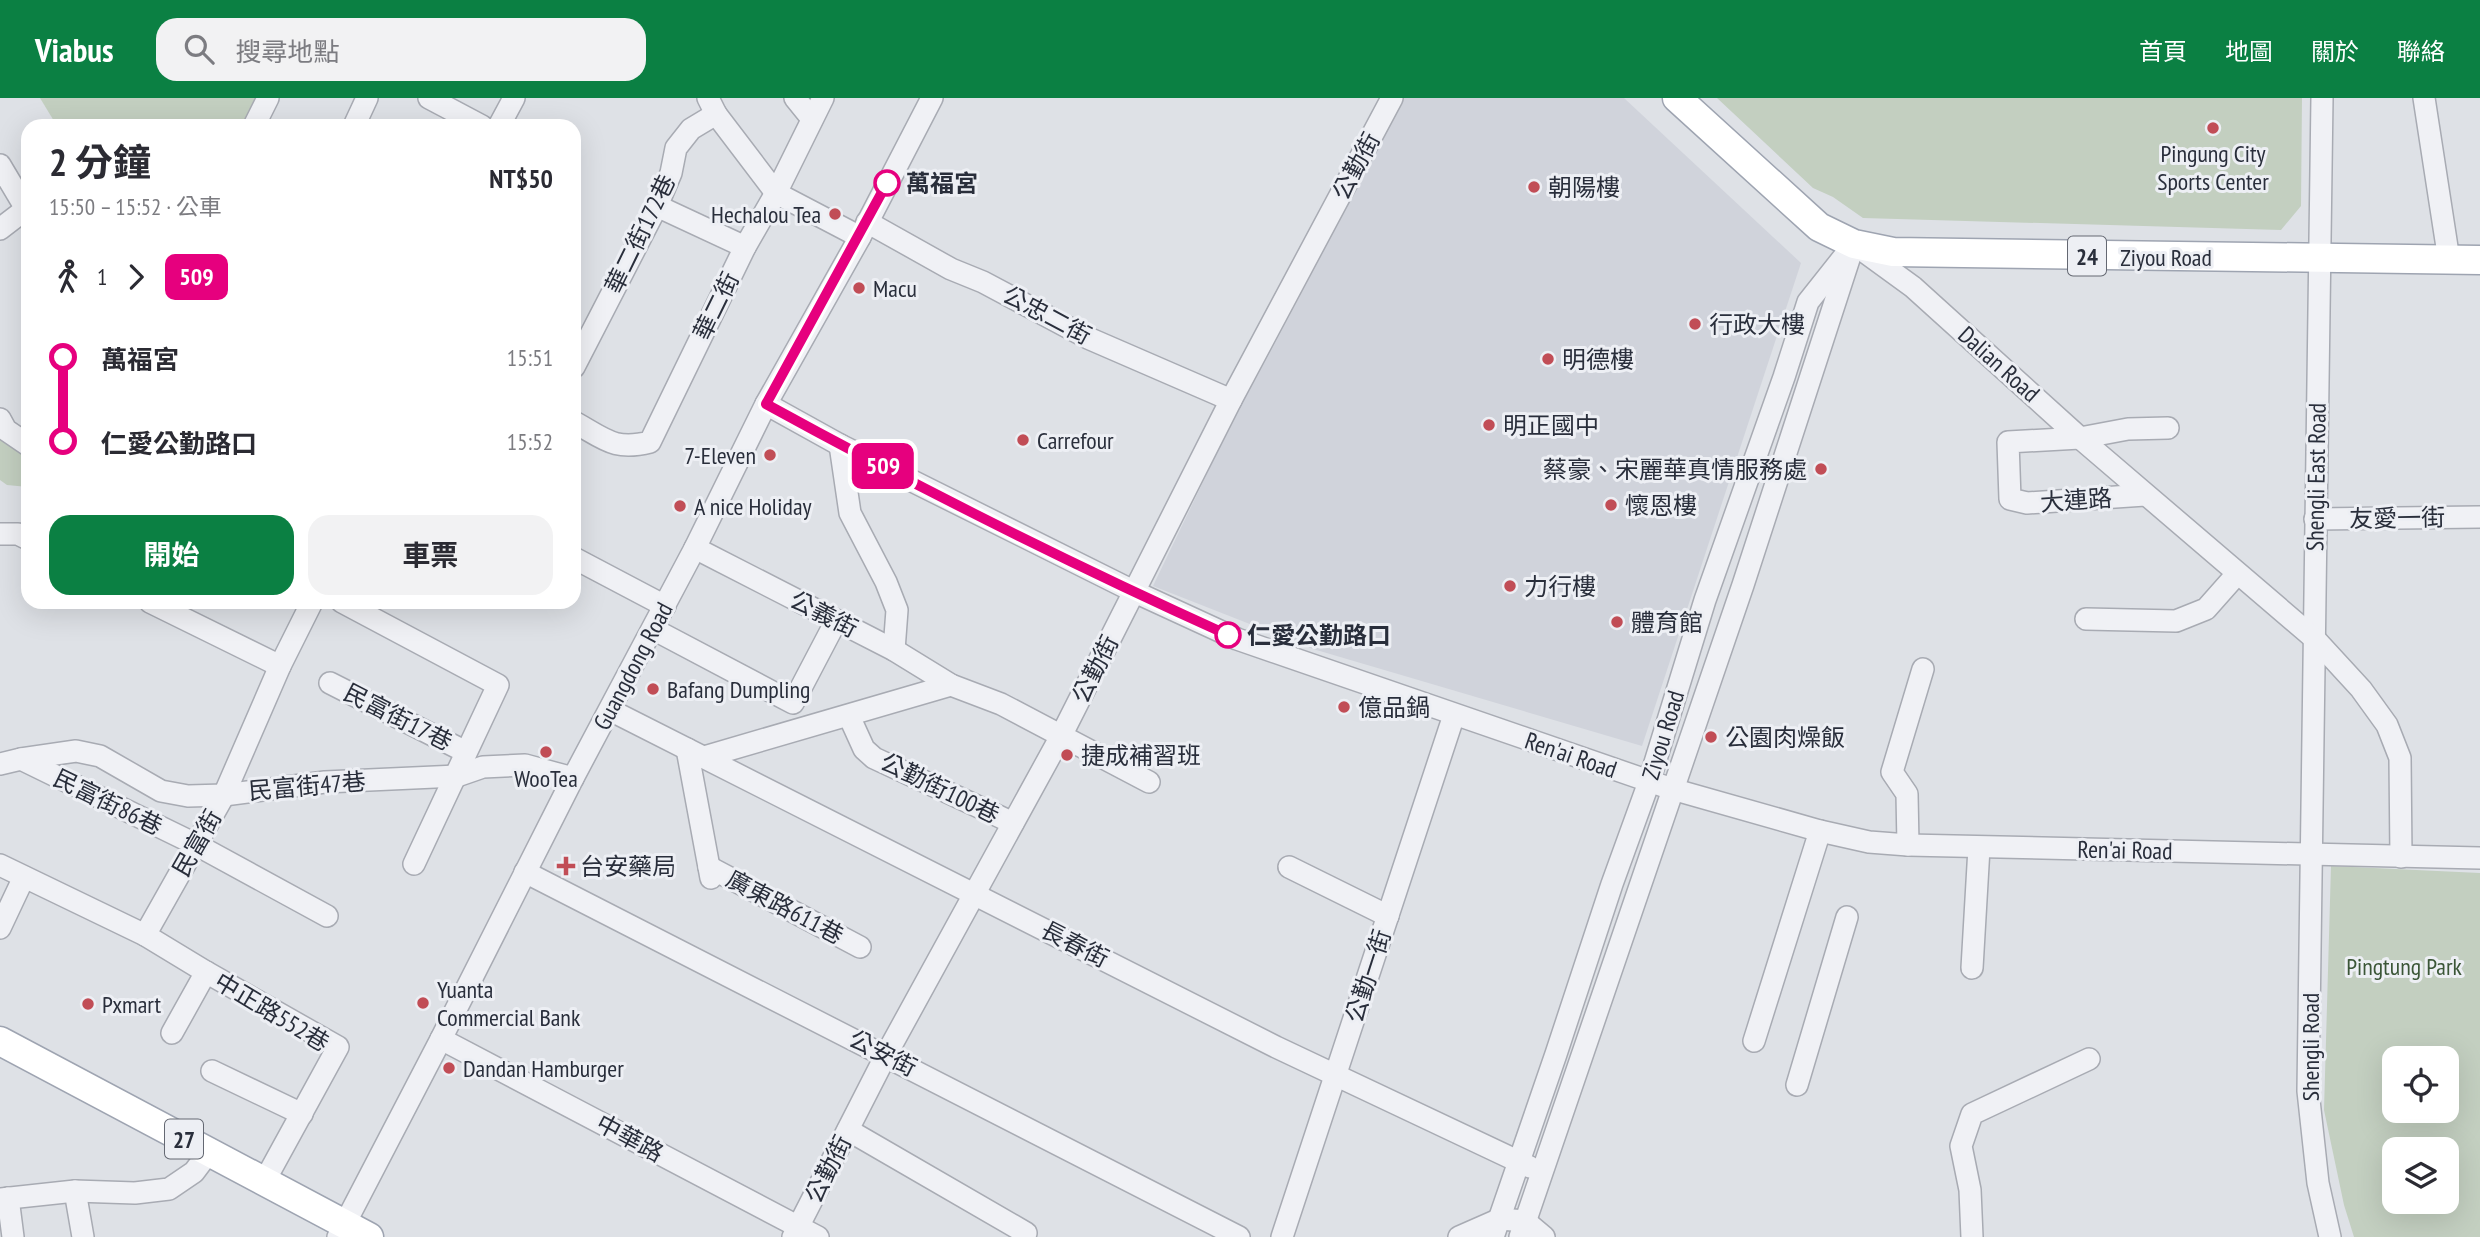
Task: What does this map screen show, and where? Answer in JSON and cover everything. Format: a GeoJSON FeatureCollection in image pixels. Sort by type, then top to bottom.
{"type":"FeatureCollection","features":[{"type":"Feature","properties":{"kind":"main road","name":"Dalian Road"},"geometry":{"type":"LineString","coordinates":[[1677,98],[1819,227],[1854,244]]}},
{"type":"Feature","properties":{"kind":"main road","name":"Ziyou Road"},"geometry":{"type":"LineString","coordinates":[[1854,244],[1894,252],[2480,260]]}},
{"type":"Feature","properties":{"kind":"main road","name":"27"},"geometry":{"type":"LineString","coordinates":[[0,1041],[264,1182],[351,1233]]}},
{"type":"Feature","properties":{"kind":"street"},"geometry":{"type":"LineString","coordinates":[[258,119],[268,98]]}},
{"type":"Feature","properties":{"kind":"street"},"geometry":{"type":"LineString","coordinates":[[358,119],[368,98]]}},
{"type":"Feature","properties":{"kind":"street"},"geometry":{"type":"LineString","coordinates":[[429,98],[469,119]]}},
{"type":"Feature","properties":{"kind":"street"},"geometry":{"type":"LineString","coordinates":[[503,119],[514,98]]}},
{"type":"Feature","properties":{"kind":"street"},"geometry":{"type":"LineString","coordinates":[[795,98],[812,119]]}},
{"type":"Feature","properties":{"kind":"street","name":"華二街"},"geometry":{"type":"LineString","coordinates":[[581,426],[618,446],[630,447],[650,442],[745,247],[776,193],[822,98]]}},
{"type":"Feature","properties":{"kind":"street","name":"Guangdong Road"},"geometry":{"type":"LineString","coordinates":[[351,1233],[441,1040],[573,778],[695,548],[766,404],[932,98]]}},
{"type":"Feature","properties":{"kind":"street","name":"公勤街"},"geometry":{"type":"LineString","coordinates":[[796,1232],[886,1055],[1061,736],[1231,400],[1392,98]]}},
{"type":"Feature","properties":{"kind":"street","name":"Shengli East Road"},"geometry":{"type":"LineString","coordinates":[[2312,855],[2322,98]]}},
{"type":"Feature","properties":{"kind":"street"},"geometry":{"type":"LineString","coordinates":[[2424,98],[2449,260]]}},
{"type":"Feature","properties":{"kind":"street"},"geometry":{"type":"LineString","coordinates":[[712,106],[776,193]]}},
{"type":"Feature","properties":{"kind":"street","name":"華二街172巷"},"geometry":{"type":"LineString","coordinates":[[581,353],[657,206],[671,173],[676,148],[712,106]]}},
{"type":"Feature","properties":{"kind":"street"},"geometry":{"type":"LineString","coordinates":[[0,165],[21,200]]}},
{"type":"Feature","properties":{"kind":"street","name":"公忠二街"},"geometry":{"type":"LineString","coordinates":[[776,193],[983,282],[1088,338],[1231,400]]}},
{"type":"Feature","properties":{"kind":"street"},"geometry":{"type":"LineString","coordinates":[[657,206],[745,247]]}},
{"type":"Feature","properties":{"kind":"street"},"geometry":{"type":"LineString","coordinates":[[0,229],[21,214]]}},
{"type":"Feature","properties":{"kind":"street","name":"Dalian Road"},"geometry":{"type":"LineString","coordinates":[[1854,244],[1913,287],[2145,495],[2315,639]]}},
{"type":"Feature","properties":{"kind":"street","name":"Ziyou Road"},"geometry":{"type":"LineString","coordinates":[[1496,1228],[1649,782],[1705,600],[1808,302],[1854,244]]}},
{"type":"Feature","properties":{"kind":"street","name":"Ziyou Road"},"geometry":{"type":"LineString","coordinates":[[1523,1229],[1743,585],[1854,244]]}},
{"type":"Feature","properties":{"kind":"street","name":"Ren'ai Road"},"geometry":{"type":"LineString","coordinates":[[766,404],[1135,592],[1237,639],[1649,782],[1820,831],[1869,842],[1908,845],[2480,859]]}},
{"type":"Feature","properties":{"kind":"street"},"geometry":{"type":"LineString","coordinates":[[0,419],[6,430],[21,441]]}},
{"type":"Feature","properties":{"kind":"street"},"geometry":{"type":"LineString","coordinates":[[2080,438],[2128,429],[2168,428]]}},
{"type":"Feature","properties":{"kind":"street","name":"大連路"},"geometry":{"type":"LineString","coordinates":[[2080,438],[2008,442],[2010,499],[2027,503],[2145,495]]}},
{"type":"Feature","properties":{"kind":"street"},"geometry":{"type":"LineString","coordinates":[[840,444],[850,513],[886,582],[897,610],[894,650]]}},
{"type":"Feature","properties":{"kind":"street","name":"友愛一街"},"geometry":{"type":"LineString","coordinates":[[2315,519],[2480,517]]}},
{"type":"Feature","properties":{"kind":"street","name":"公義街"},"geometry":{"type":"LineString","coordinates":[[695,548],[894,650],[951,685],[1001,704],[1149,782]]}},
{"type":"Feature","properties":{"kind":"street"},"geometry":{"type":"LineString","coordinates":[[581,562],[665,606]]}},
{"type":"Feature","properties":{"kind":"street"},"geometry":{"type":"LineString","coordinates":[[2086,620],[2176,621],[2206,609],[2237,574]]}},
{"type":"Feature","properties":{"kind":"street"},"geometry":{"type":"LineString","coordinates":[[164,609],[280,666]]}},
{"type":"Feature","properties":{"kind":"street","name":"民富街"},"geometry":{"type":"LineString","coordinates":[[145,935],[224,795],[280,666],[308,609]]}},
{"type":"Feature","properties":{"kind":"street","name":"民富街17巷"},"geometry":{"type":"LineString","coordinates":[[355,609],[498,685],[414,864]]}},
{"type":"Feature","properties":{"kind":"street"},"geometry":{"type":"LineString","coordinates":[[653,629],[793,703],[836,621]]}},
{"type":"Feature","properties":{"kind":"street"},"geometry":{"type":"LineString","coordinates":[[2315,639],[2361,689],[2387,725],[2400,758],[2401,857]]}},
{"type":"Feature","properties":{"kind":"street"},"geometry":{"type":"LineString","coordinates":[[1908,845],[1907,794],[1892,772],[1923,669]]}},
{"type":"Feature","properties":{"kind":"street","name":"民富街17巷"},"geometry":{"type":"LineString","coordinates":[[330,683],[466,752]]}},
{"type":"Feature","properties":{"kind":"street"},"geometry":{"type":"LineString","coordinates":[[695,753],[849,716],[951,685]]}},
{"type":"Feature","properties":{"kind":"street","name":"長春街"},"geometry":{"type":"LineString","coordinates":[[610,710],[1335,1075],[1519,1163],[1543,1171]]}},
{"type":"Feature","properties":{"kind":"street","name":"公勤一街"},"geometry":{"type":"LineString","coordinates":[[1282,1237],[1454,715]]}},
{"type":"Feature","properties":{"kind":"street","name":"公勤街100巷"},"geometry":{"type":"LineString","coordinates":[[849,716],[864,749],[874,758],[1013,823]]}},
{"type":"Feature","properties":{"kind":"street","name":"民富街47巷"},"geometry":{"type":"LineString","coordinates":[[0,764],[76,751],[100,756],[162,791],[188,796],[224,795],[325,782],[457,776],[482,767],[524,765],[573,778]]}},
{"type":"Feature","properties":{"kind":"street","name":"廣東路611巷"},"geometry":{"type":"LineString","coordinates":[[695,753],[710,873],[860,947]]}},
{"type":"Feature","properties":{"kind":"street","name":"民富街86巷"},"geometry":{"type":"LineString","coordinates":[[21,759],[195,844],[327,916]]}},
{"type":"Feature","properties":{"kind":"street"},"geometry":{"type":"LineString","coordinates":[[1754,1041],[1820,831]]}},
{"type":"Feature","properties":{"kind":"street"},"geometry":{"type":"LineString","coordinates":[[1972,968],[1979,848]]}},
{"type":"Feature","properties":{"kind":"street","name":"Shengli Road"},"geometry":{"type":"LineString","coordinates":[[2312,855],[2308,1102],[2318,1183],[2330,1237]]}},
{"type":"Feature","properties":{"kind":"street"},"geometry":{"type":"LineString","coordinates":[[0,865],[145,935]]}},
{"type":"Feature","properties":{"kind":"street"},"geometry":{"type":"LineString","coordinates":[[1289,867],[1388,916]]}},
{"type":"Feature","properties":{"kind":"street","name":"公安街"},"geometry":{"type":"LineString","coordinates":[[525,872],[1239,1237]]}},
{"type":"Feature","properties":{"kind":"street"},"geometry":{"type":"LineString","coordinates":[[0,928],[24,877]]}},
{"type":"Feature","properties":{"kind":"street"},"geometry":{"type":"LineString","coordinates":[[1797,1085],[1847,917]]}},
{"type":"Feature","properties":{"kind":"street","name":"中正路552巷"},"geometry":{"type":"LineString","coordinates":[[145,935],[338,1047],[264,1182]]}},
{"type":"Feature","properties":{"kind":"street"},"geometry":{"type":"LineString","coordinates":[[172,1033],[205,972]]}},
{"type":"Feature","properties":{"kind":"street","name":"中華路"},"geometry":{"type":"LineString","coordinates":[[441,1040],[796,1232],[818,1237]]}},
{"type":"Feature","properties":{"kind":"street"},"geometry":{"type":"LineString","coordinates":[[1972,1237],[1970,1190],[1961,1146],[1972,1114],[2090,1059]]}},
{"type":"Feature","properties":{"kind":"street"},"geometry":{"type":"LineString","coordinates":[[212,1071],[302,1114]]}},
{"type":"Feature","properties":{"kind":"street"},"geometry":{"type":"LineString","coordinates":[[848,1130],[1026,1233]]}},
{"type":"Feature","properties":{"kind":"street"},"geometry":{"type":"LineString","coordinates":[[13,1237],[4,1198],[75,1191],[135,1193],[169,1189],[194,1172],[209,1152]]}},
{"type":"Feature","properties":{"kind":"street"},"geometry":{"type":"LineString","coordinates":[[75,1191],[83,1237]]}},
{"type":"Feature","properties":{"kind":"street"},"geometry":{"type":"LineString","coordinates":[[1459,1237],[1496,1228],[1523,1229],[1544,1237]]}},
{"type":"Feature","properties":{"kind":"shaded area","name":"明正國中"},"geometry":{"type":"Polygon","coordinates":[[[1399,98],[1624,98],[1801,263],[1642,746],[1313,649],[1153,586],[1308,264],[1399,98]]]}},
{"type":"Feature","properties":{"kind":"green space"},"geometry":{"type":"Polygon","coordinates":[[[40,98],[264,98],[254,119],[53,119],[40,98]]]}},
{"type":"Feature","properties":{"kind":"green space"},"geometry":{"type":"Polygon","coordinates":[[[1717,98],[2302,98],[2301,206],[2281,230],[1863,218],[1833,197],[1813,188],[1717,98]]]}},
{"type":"Feature","properties":{"kind":"green space"},"geometry":{"type":"Polygon","coordinates":[[[0,432],[21,446],[21,486],[7,485],[0,480],[0,432]]]}},
{"type":"Feature","properties":{"kind":"green space","name":"Pingtung Park"},"geometry":{"type":"Polygon","coordinates":[[[2331,866],[2480,873],[2480,1237],[2354,1237],[2344,1205],[2324,1110],[2331,866]]]}},
{"type":"Feature","properties":{"kind":"bus line","name":"509"},"geometry":{"type":"LineString","coordinates":[[887,183],[860,237],[766,404],[864,457],[1135,592],[1228,635]]}},
{"type":"Feature","properties":{"kind":"place","name":"Pingung City Sports Center"},"geometry":{"type":"Point","coordinates":[2213,128]}},
{"type":"Feature","properties":{"kind":"place","name":"萬福宮"},"geometry":{"type":"Point","coordinates":[887,183]}},
{"type":"Feature","properties":{"kind":"place","name":"朝陽樓"},"geometry":{"type":"Point","coordinates":[1534,187]}},
{"type":"Feature","properties":{"kind":"place","name":"Hechalou Tea"},"geometry":{"type":"Point","coordinates":[835,214]}},
{"type":"Feature","properties":{"kind":"place","name":"Macu"},"geometry":{"type":"Point","coordinates":[859,288]}},
{"type":"Feature","properties":{"kind":"place","name":"行政大樓"},"geometry":{"type":"Point","coordinates":[1695,324]}},
{"type":"Feature","properties":{"kind":"place","name":"明德樓"},"geometry":{"type":"Point","coordinates":[1548,359]}},
{"type":"Feature","properties":{"kind":"place","name":"明正國中"},"geometry":{"type":"Point","coordinates":[1489,425]}},
{"type":"Feature","properties":{"kind":"place","name":"Carrefour"},"geometry":{"type":"Point","coordinates":[1023,440]}},
{"type":"Feature","properties":{"kind":"place","name":"7-Eleven"},"geometry":{"type":"Point","coordinates":[770,455]}},
{"type":"Feature","properties":{"kind":"place","name":"蔡豪、宋麗華真情服務處"},"geometry":{"type":"Point","coordinates":[1821,469]}},
{"type":"Feature","properties":{"kind":"place","name":"懷恩樓"},"geometry":{"type":"Point","coordinates":[1611,505]}},
{"type":"Feature","properties":{"kind":"place","name":"A nice Holiday"},"geometry":{"type":"Point","coordinates":[680,506]}},
{"type":"Feature","properties":{"kind":"place","name":"力行樓"},"geometry":{"type":"Point","coordinates":[1510,586]}},
{"type":"Feature","properties":{"kind":"place","name":"體育館"},"geometry":{"type":"Point","coordinates":[1617,622]}},
{"type":"Feature","properties":{"kind":"place","name":"仁愛公勤路口"},"geometry":{"type":"Point","coordinates":[1228,635]}},
{"type":"Feature","properties":{"kind":"place","name":"Bafang Dumpling"},"geometry":{"type":"Point","coordinates":[653,689]}},
{"type":"Feature","properties":{"kind":"place","name":"億品鍋"},"geometry":{"type":"Point","coordinates":[1344,707]}},
{"type":"Feature","properties":{"kind":"place","name":"公園肉燥飯"},"geometry":{"type":"Point","coordinates":[1711,737]}},
{"type":"Feature","properties":{"kind":"place","name":"WooTea"},"geometry":{"type":"Point","coordinates":[546,752]}},
{"type":"Feature","properties":{"kind":"place","name":"捷成補習班"},"geometry":{"type":"Point","coordinates":[1067,755]}},
{"type":"Feature","properties":{"kind":"place","name":"台安藥局"},"geometry":{"type":"Point","coordinates":[566,866]}},
{"type":"Feature","properties":{"kind":"place","name":"Yuanta Commercial Bank"},"geometry":{"type":"Point","coordinates":[423,1003]}},
{"type":"Feature","properties":{"kind":"place","name":"Pxmart"},"geometry":{"type":"Point","coordinates":[88,1004]}},
{"type":"Feature","properties":{"kind":"place","name":"Dandan Hamburger"},"geometry":{"type":"Point","coordinates":[449,1068]}}]}
